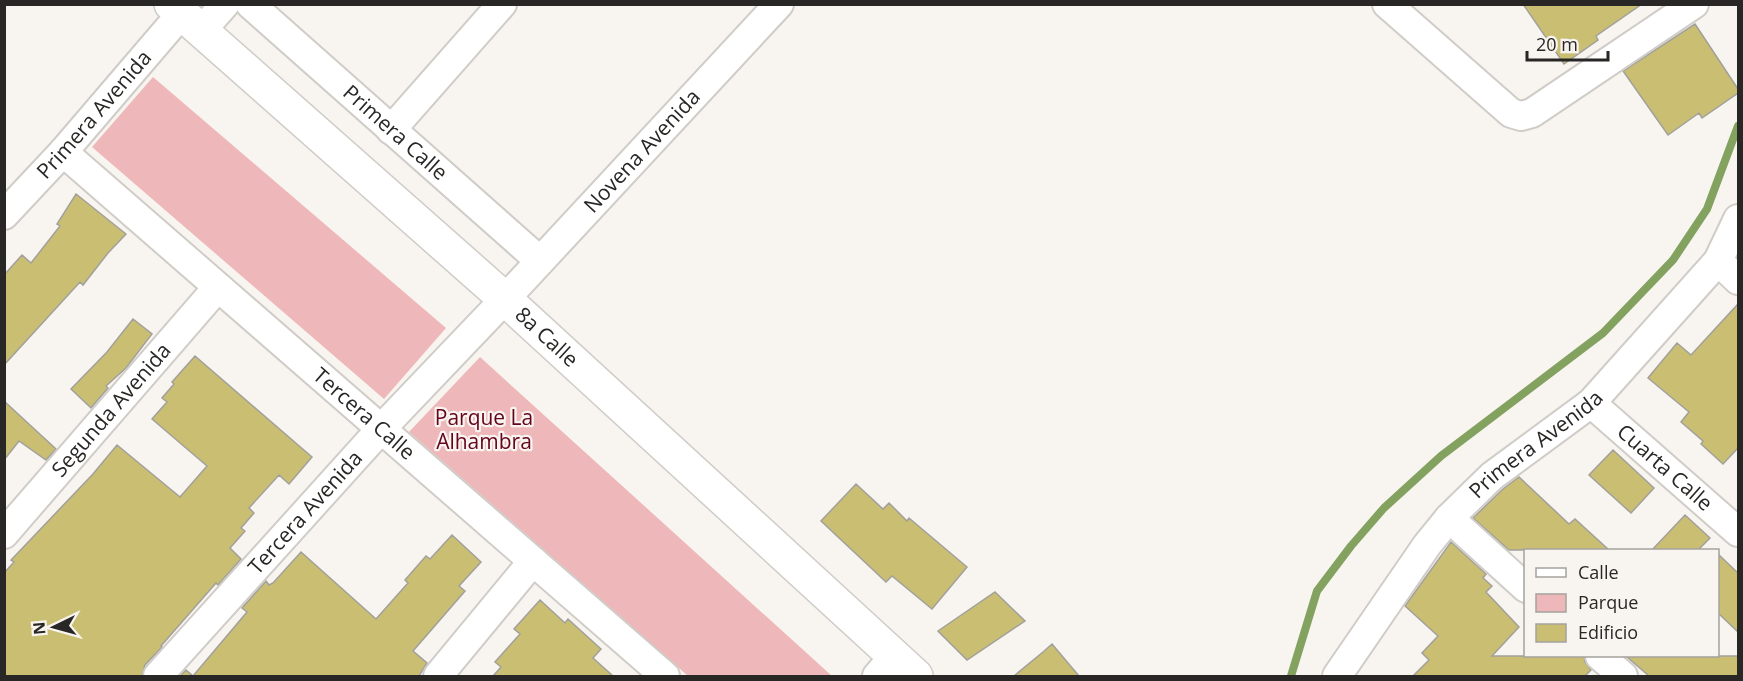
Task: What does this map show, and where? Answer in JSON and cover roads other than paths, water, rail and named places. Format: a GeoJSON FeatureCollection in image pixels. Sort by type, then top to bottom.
{"type":"FeatureCollection","features":[{"type":"Feature","properties":{"kind":"street","name":"Primera Avenida"},"geometry":{"type":"LineString","coordinates":[[4,215],[185,16],[225,4]]}},
{"type":"Feature","properties":{"kind":"street","name":"Primera Calle"},"geometry":{"type":"LineString","coordinates":[[250,4],[540,261]]}},
{"type":"Feature","properties":{"kind":"street"},"geometry":{"type":"LineString","coordinates":[[391,130],[502,4]]}},
{"type":"Feature","properties":{"kind":"street","name":"Novena Avenida"},"geometry":{"type":"LineString","coordinates":[[505,299],[778,4]]}},
{"type":"Feature","properties":{"kind":"street"},"geometry":{"type":"LineString","coordinates":[[1387,4],[1511,114],[1521,116],[1532,113],[1694,4]]}},
{"type":"Feature","properties":{"kind":"street","name":"8a Calle"},"geometry":{"type":"LineString","coordinates":[[185,16],[505,299],[896,670]]}},
{"type":"Feature","properties":{"kind":"street","name":"Tercera Calle"},"geometry":{"type":"LineString","coordinates":[[63,152],[665,676]]}},
{"type":"Feature","properties":{"kind":"street","name":"Primera Avenida"},"geometry":{"type":"LineString","coordinates":[[1337,676],[1427,545],[1449,518],[1492,476],[1591,403],[1728,270],[1738,219]]}},
{"type":"Feature","properties":{"kind":"street","name":"Segunda Avenida"},"geometry":{"type":"LineString","coordinates":[[4,534],[218,288]]}},
{"type":"Feature","properties":{"kind":"street","name":"Tercera Avenida"},"geometry":{"type":"LineString","coordinates":[[158,676],[381,429],[505,299]]}},
{"type":"Feature","properties":{"kind":"street","name":"Cuarta Calle"},"geometry":{"type":"LineString","coordinates":[[1591,403],[1738,532]]}},
{"type":"Feature","properties":{"kind":"street"},"geometry":{"type":"LineString","coordinates":[[1449,518],[1524,586]]}},
{"type":"Feature","properties":{"kind":"street"},"geometry":{"type":"LineString","coordinates":[[438,676],[533,561]]}},
{"type":"Feature","properties":{"kind":"street"},"geometry":{"type":"LineString","coordinates":[[1601,657],[1623,676]]}},
{"type":"Feature","properties":{"kind":"waterway"},"geometry":{"type":"LineString","coordinates":[[1291,676],[1317,591],[1351,546],[1384,508],[1441,456],[1603,333],[1673,260],[1707,209],[1738,126]]}},
{"type":"Feature","properties":{"kind":"park label","name":"Parque La Alhambra"},"geometry":{"type":"Point","coordinates":[484,430]}}]}
